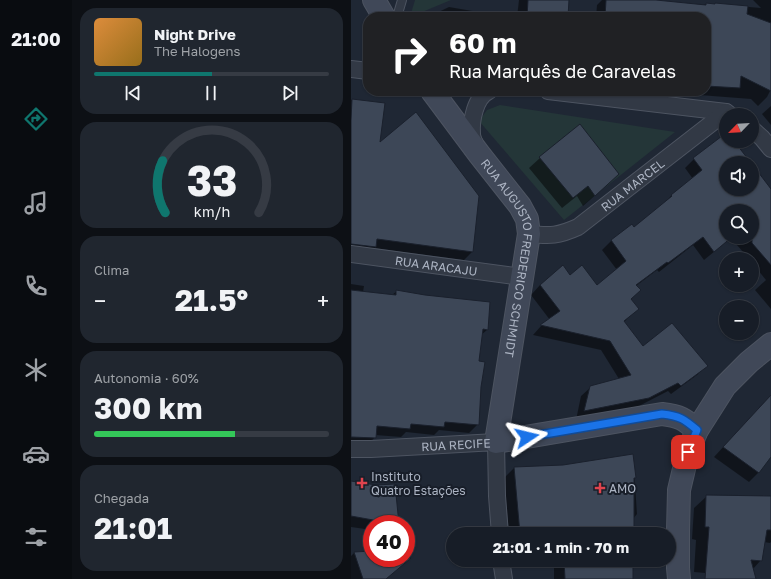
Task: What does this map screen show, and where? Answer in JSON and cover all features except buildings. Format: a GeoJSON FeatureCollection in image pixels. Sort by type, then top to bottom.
{"type":"FeatureCollection","features":[{"type":"Feature","properties":{"kind":"street"},"geometry":{"type":"LineString","coordinates":[[374,0],[381,12]]}},
{"type":"Feature","properties":{"kind":"street"},"geometry":{"type":"LineString","coordinates":[[351,69],[363,70]]}},
{"type":"Feature","properties":{"kind":"street","name":"RUA AUGUSTO FREDERICO SCHMIDT"},"geometry":{"type":"LineString","coordinates":[[435,96],[520,206],[527,219],[529,234],[496,442]]}},
{"type":"Feature","properties":{"kind":"street"},"geometry":{"type":"LineString","coordinates":[[479,154],[472,135],[473,117],[477,102],[482,96]]}},
{"type":"Feature","properties":{"kind":"street"},"geometry":{"type":"LineString","coordinates":[[587,96],[719,113]]}},
{"type":"Feature","properties":{"kind":"street","name":"RUA MARCEL"},"geometry":{"type":"LineString","coordinates":[[529,234],[551,236],[578,228],[719,121]]}},
{"type":"Feature","properties":{"kind":"street"},"geometry":{"type":"LineString","coordinates":[[759,136],[771,149]]}},
{"type":"Feature","properties":{"kind":"street","name":"RUA ARACAJU"},"geometry":{"type":"LineString","coordinates":[[351,254],[522,277]]}},
{"type":"Feature","properties":{"kind":"street"},"geometry":{"type":"LineString","coordinates":[[679,579],[679,490],[688,452],[697,430],[725,386],[749,362],[771,344]]}},
{"type":"Feature","properties":{"kind":"street","name":"RUA RECIFE"},"geometry":{"type":"LineString","coordinates":[[351,449],[496,442],[662,414],[675,415],[686,420],[697,430]]}},
{"type":"Feature","properties":{"kind":"street"},"geometry":{"type":"LineString","coordinates":[[496,442],[499,527]]}},
{"type":"Feature","properties":{"kind":"street"},"geometry":{"type":"LineString","coordinates":[[502,567],[504,579]]}},
{"type":"Feature","properties":{"kind":"lane"},"geometry":{"type":"LineString","coordinates":[[398,12],[402,0]]}},
{"type":"Feature","properties":{"kind":"shaded area"},"geometry":{"type":"Polygon","coordinates":[[[415,0],[451,0],[422,12],[411,12],[415,0]]]}},
{"type":"Feature","properties":{"kind":"shaded area"},"geometry":{"type":"Polygon","coordinates":[[[500,105],[675,132],[564,220],[479,121],[487,110],[500,105]]]}},
{"type":"Feature","properties":{"kind":"place","name":"Instituto Quatro Estações"},"geometry":{"type":"Point","coordinates":[362,483]}},
{"type":"Feature","properties":{"kind":"place","name":"AMO"},"geometry":{"type":"Point","coordinates":[600,488]}},
{"type":"Feature","properties":{"kind":"route"},"geometry":{"type":"LineString","coordinates":[[527,437],[662,414],[675,415],[686,420],[697,430],[688,452]]}}]}
